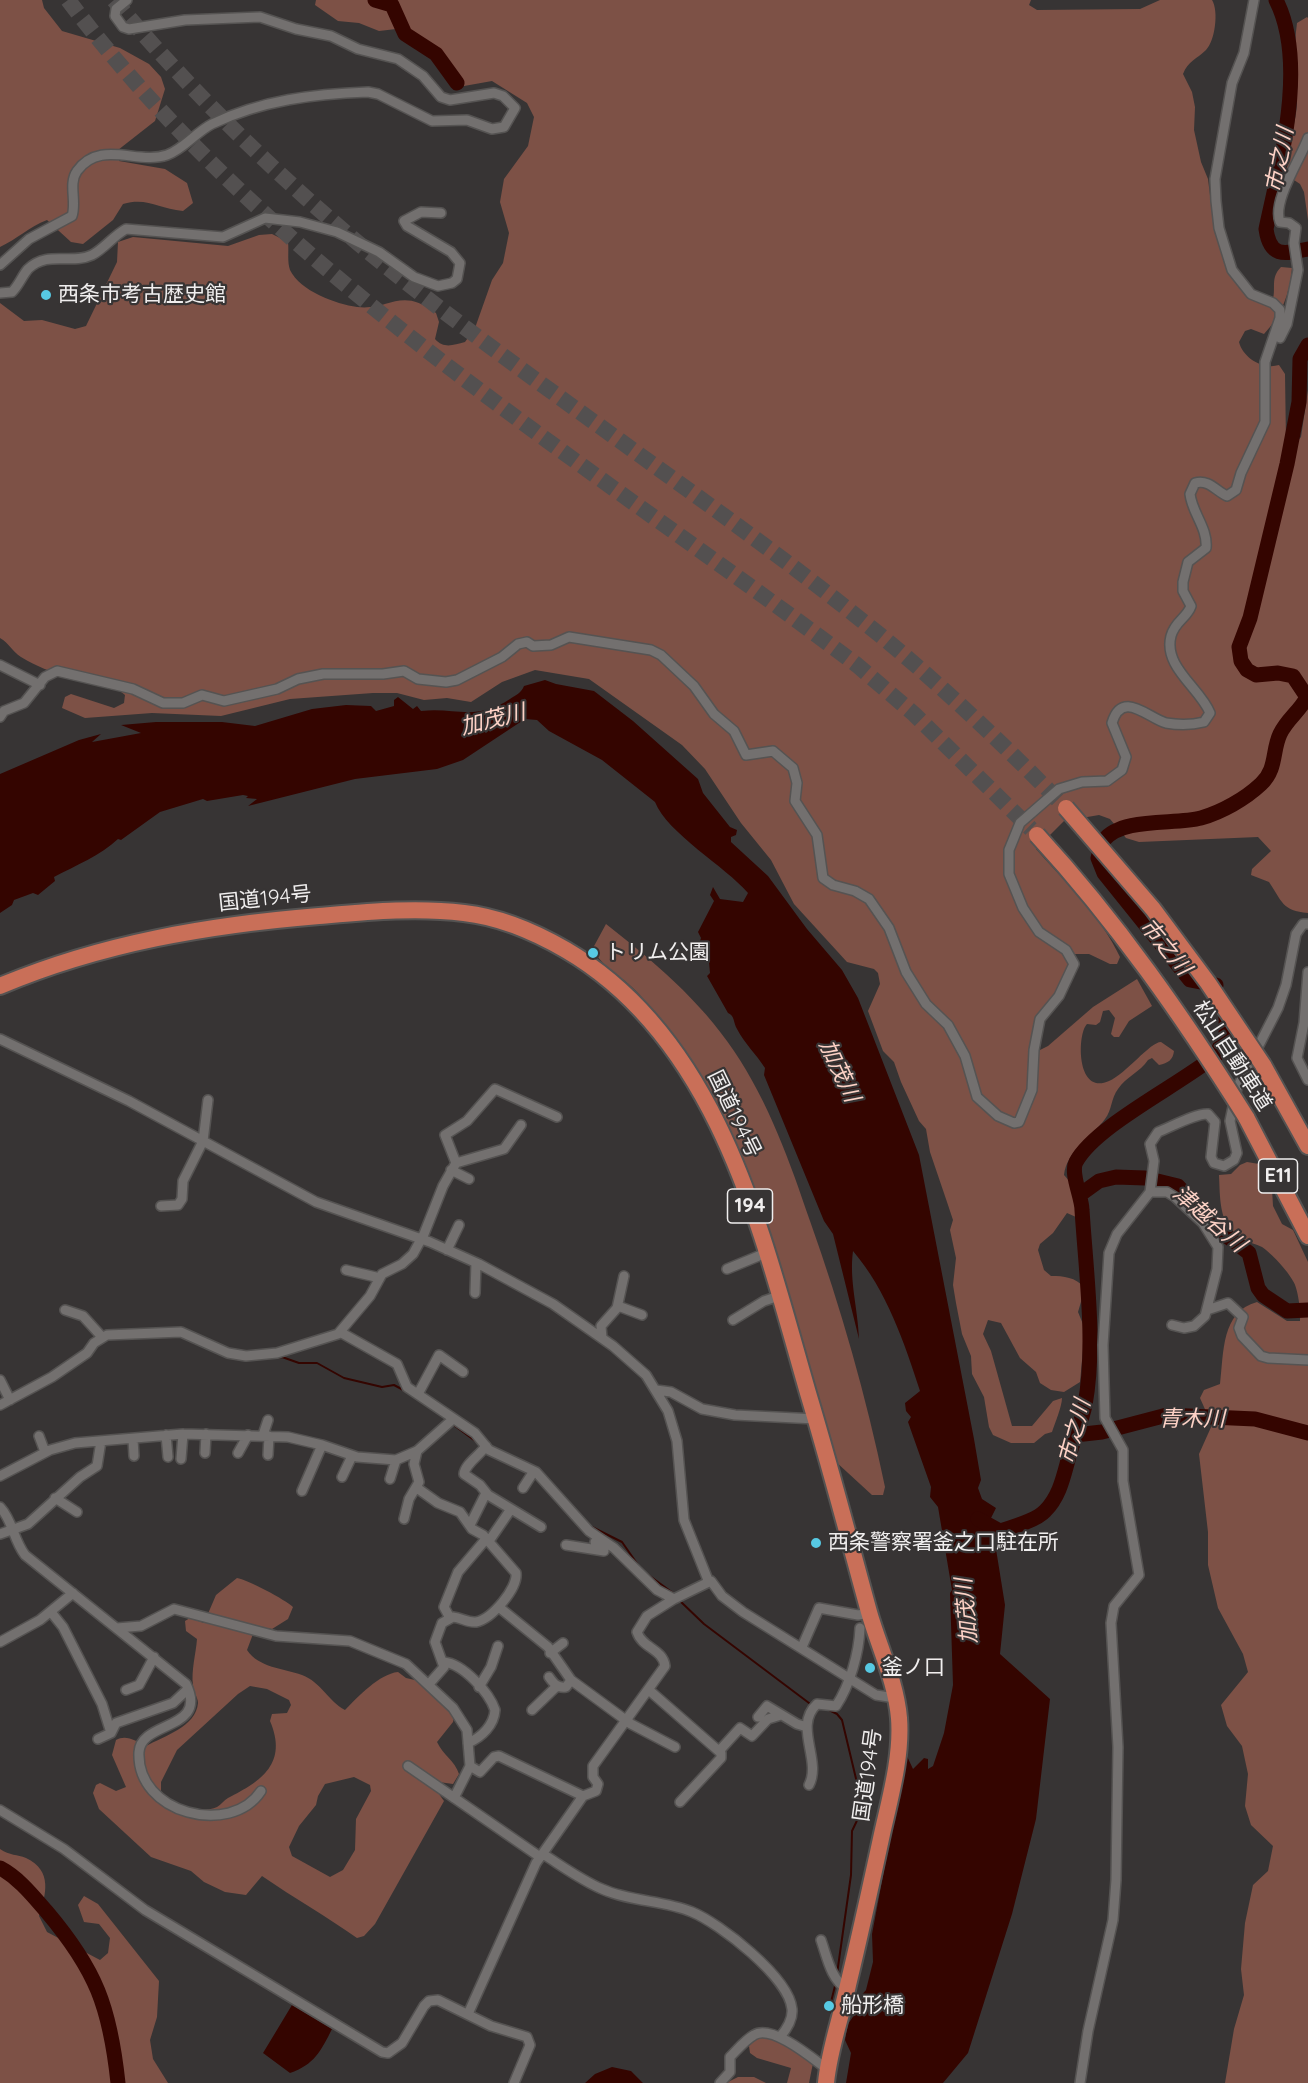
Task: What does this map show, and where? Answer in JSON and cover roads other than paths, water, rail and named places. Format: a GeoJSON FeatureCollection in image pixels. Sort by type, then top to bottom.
{"type":"FeatureCollection","features":[{"type":"Feature","properties":{"kind":"highway","name":"松山自動車道"},"geometry":{"type":"LineString","coordinates":[[1062,804],[1160,918],[1208,983],[1263,1065],[1308,1146]]}},
{"type":"Feature","properties":{"kind":"highway","name":"松山自動車道"},"geometry":{"type":"LineString","coordinates":[[1034,832],[1079,880],[1196,1037],[1246,1117],[1308,1236]]}},
{"type":"Feature","properties":{"kind":"highway","name":"国道194号"},"geometry":{"type":"LineString","coordinates":[[0,986],[44,968],[104,950],[209,927],[358,913],[417,911],[466,913],[505,922],[542,936],[592,965],[629,995],[658,1030],[694,1080],[728,1145],[766,1252],[816,1419],[899,1719],[891,1794],[827,2076]]}},
{"type":"Feature","properties":{"kind":"street"},"geometry":{"type":"LineString","coordinates":[[0,265],[29,239],[72,216],[75,207],[73,179],[77,171],[96,156],[110,153],[167,155],[198,131],[273,102],[304,95],[368,92],[378,94],[432,121],[467,120],[492,129],[504,127],[514,113],[515,108],[503,96],[482,94],[450,100],[441,97],[423,76],[398,59],[358,49],[331,36],[296,30],[260,17],[185,20],[129,29],[118,22],[115,16],[116,9],[127,0]]}},
{"type":"Feature","properties":{"kind":"street"},"geometry":{"type":"LineString","coordinates":[[1,712],[24,703],[52,674],[64,672],[133,689],[163,704],[183,703],[202,694],[224,701],[323,674],[383,674],[404,670],[418,679],[446,682],[457,680],[502,657],[518,644],[527,642],[540,646],[569,637],[651,650],[661,655],[694,686],[714,714],[734,731],[746,755],[773,751],[785,758],[793,768],[797,783],[795,801],[817,835],[823,878],[827,883],[855,891],[869,899],[889,928],[906,972],[926,1004],[948,1025],[965,1056],[977,1098],[998,1116],[1014,1123],[1019,1122],[1032,1090],[1036,1033],[1040,1019],[1059,996],[1074,964],[1072,956],[1066,950],[1039,932],[1013,890],[1008,862],[1015,831],[1026,817],[1059,789],[1082,782],[1107,781],[1122,770],[1126,757],[1112,723],[1120,710],[1126,707],[1135,708],[1164,722],[1175,724],[1197,724],[1208,719],[1210,713],[1207,705],[1179,670],[1170,648],[1174,626],[1191,606],[1183,591],[1188,562],[1206,548],[1204,528],[1193,508],[1190,494],[1195,483],[1201,481],[1227,496],[1236,490],[1241,473],[1265,422],[1266,354],[1278,328],[1280,310],[1273,303],[1251,294],[1232,270],[1219,228],[1215,179],[1232,83],[1244,52],[1254,0]]}},
{"type":"Feature","properties":{"kind":"street"},"geometry":{"type":"LineString","coordinates":[[1265,376],[1287,324],[1298,270],[1295,249],[1296,228],[1289,223],[1280,222],[1278,217],[1284,190],[1308,138]]}},
{"type":"Feature","properties":{"kind":"street"},"geometry":{"type":"LineString","coordinates":[[0,293],[12,292],[28,270],[38,262],[57,257],[85,257],[93,254],[116,234],[126,229],[223,237],[265,218],[300,222],[337,232],[379,252],[414,277],[438,286],[452,283],[457,279],[460,263],[451,252],[407,226],[404,221],[420,212],[441,213]]}},
{"type":"Feature","properties":{"kind":"street"},"geometry":{"type":"LineString","coordinates":[[0,665],[40,685]]}},
{"type":"Feature","properties":{"kind":"street"},"geometry":{"type":"LineString","coordinates":[[1080,2083],[1088,2031],[1113,1920],[1116,1880],[1118,1747],[1111,1623],[1114,1606],[1139,1575],[1123,1481],[1123,1450],[1105,1418],[1103,1346],[1109,1253],[1117,1234],[1151,1188],[1154,1173],[1150,1144],[1153,1136],[1197,1114],[1208,1114],[1215,1122],[1211,1157],[1214,1163],[1224,1166],[1234,1160],[1237,1153],[1230,1121],[1238,1088],[1278,1008],[1286,986],[1296,934],[1303,924],[1308,924]]}},
{"type":"Feature","properties":{"kind":"street"},"geometry":{"type":"LineString","coordinates":[[1308,972],[1304,1023],[1297,1058],[1308,1080]]}},
{"type":"Feature","properties":{"kind":"street"},"geometry":{"type":"LineString","coordinates":[[0,1039],[129,1101],[316,1202],[422,1239],[476,1263],[546,1300],[602,1338],[637,1365],[669,1411],[676,1432],[684,1520],[708,1580],[743,1612],[876,1695],[895,1698]]}},
{"type":"Feature","properties":{"kind":"street"},"geometry":{"type":"LineString","coordinates":[[469,1179],[454,1167],[445,1135],[467,1121],[495,1089],[557,1117]]}},
{"type":"Feature","properties":{"kind":"street"},"geometry":{"type":"LineString","coordinates":[[161,1206],[180,1203],[183,1181],[203,1141],[208,1100]]}},
{"type":"Feature","properties":{"kind":"street"},"geometry":{"type":"LineString","coordinates":[[0,1405],[31,1391],[87,1353],[102,1336],[136,1332],[181,1332],[228,1353],[253,1356],[297,1348],[340,1332],[370,1296],[380,1278],[388,1269],[407,1260],[422,1239],[454,1167],[504,1149],[521,1125]]}},
{"type":"Feature","properties":{"kind":"street"},"geometry":{"type":"LineString","coordinates":[[1151,1188],[1167,1192],[1175,1197],[1214,1238],[1218,1247],[1217,1269],[1205,1316],[1194,1326],[1184,1328],[1172,1325]]}},
{"type":"Feature","properties":{"kind":"street"},"geometry":{"type":"LineString","coordinates":[[447,1250],[459,1225]]}},
{"type":"Feature","properties":{"kind":"street"},"geometry":{"type":"LineString","coordinates":[[727,1269],[766,1252]]}},
{"type":"Feature","properties":{"kind":"street"},"geometry":{"type":"LineString","coordinates":[[474,1293],[476,1263]]}},
{"type":"Feature","properties":{"kind":"street"},"geometry":{"type":"LineString","coordinates":[[346,1270],[380,1278]]}},
{"type":"Feature","properties":{"kind":"street"},"geometry":{"type":"LineString","coordinates":[[602,1338],[601,1326],[613,1316],[618,1306],[624,1276]]}},
{"type":"Feature","properties":{"kind":"street"},"geometry":{"type":"LineString","coordinates":[[733,1320],[764,1301],[779,1296]]}},
{"type":"Feature","properties":{"kind":"street"},"geometry":{"type":"LineString","coordinates":[[1207,1310],[1228,1303],[1243,1317],[1239,1328],[1242,1336],[1261,1356],[1308,1360]]}},
{"type":"Feature","properties":{"kind":"street"},"geometry":{"type":"LineString","coordinates":[[618,1306],[642,1315]]}},
{"type":"Feature","properties":{"kind":"street"},"geometry":{"type":"LineString","coordinates":[[65,1310],[83,1316],[102,1336]]}},
{"type":"Feature","properties":{"kind":"street"},"geometry":{"type":"LineString","coordinates":[[340,1332],[398,1364],[407,1387],[452,1420],[475,1433],[486,1446],[534,1471],[589,1531],[614,1548],[657,1590],[674,1599]]}},
{"type":"Feature","properties":{"kind":"street"},"geometry":{"type":"LineString","coordinates":[[418,1394],[439,1355],[463,1372]]}},
{"type":"Feature","properties":{"kind":"street"},"geometry":{"type":"LineString","coordinates":[[0,1380],[10,1400]]}},
{"type":"Feature","properties":{"kind":"street"},"geometry":{"type":"LineString","coordinates":[[656,1390],[671,1392],[702,1409],[735,1415],[816,1419]]}},
{"type":"Feature","properties":{"kind":"street"},"geometry":{"type":"LineString","coordinates":[[268,1420],[266,1436],[268,1455]]}},
{"type":"Feature","properties":{"kind":"street"},"geometry":{"type":"LineString","coordinates":[[0,1476],[45,1452],[75,1443],[183,1434],[266,1436],[322,1444],[352,1456],[396,1460],[417,1451],[452,1420]]}},
{"type":"Feature","properties":{"kind":"street"},"geometry":{"type":"LineString","coordinates":[[181,1459],[183,1434]]}},
{"type":"Feature","properties":{"kind":"street"},"geometry":{"type":"LineString","coordinates":[[205,1453],[206,1434]]}},
{"type":"Feature","properties":{"kind":"street"},"geometry":{"type":"LineString","coordinates":[[166,1435],[168,1457]]}},
{"type":"Feature","properties":{"kind":"street"},"geometry":{"type":"LineString","coordinates":[[238,1453],[248,1435]]}},
{"type":"Feature","properties":{"kind":"street"},"geometry":{"type":"LineString","coordinates":[[39,1436],[45,1452]]}},
{"type":"Feature","properties":{"kind":"street"},"geometry":{"type":"LineString","coordinates":[[133,1439],[134,1456]]}},
{"type":"Feature","properties":{"kind":"street"},"geometry":{"type":"LineString","coordinates":[[0,1534],[28,1524],[55,1498],[97,1466],[101,1441]]}},
{"type":"Feature","properties":{"kind":"street"},"geometry":{"type":"LineString","coordinates":[[302,1491],[322,1444]]}},
{"type":"Feature","properties":{"kind":"street"},"geometry":{"type":"LineString","coordinates":[[486,1446],[480,1456],[465,1468],[464,1474],[486,1493],[541,1527]]}},
{"type":"Feature","properties":{"kind":"street"},"geometry":{"type":"LineString","coordinates":[[404,1519],[405,1503],[417,1488],[414,1464],[417,1451]]}},
{"type":"Feature","properties":{"kind":"street"},"geometry":{"type":"LineString","coordinates":[[342,1477],[352,1456]]}},
{"type":"Feature","properties":{"kind":"street"},"geometry":{"type":"LineString","coordinates":[[390,1479],[396,1460]]}},
{"type":"Feature","properties":{"kind":"street"},"geometry":{"type":"LineString","coordinates":[[454,1464],[465,1468]]}},
{"type":"Feature","properties":{"kind":"street"},"geometry":{"type":"LineString","coordinates":[[523,1488],[534,1471]]}},
{"type":"Feature","properties":{"kind":"street"},"geometry":{"type":"LineString","coordinates":[[417,1488],[438,1503],[460,1512],[516,1573],[517,1579],[500,1608],[478,1622],[450,1618],[442,1623],[436,1634],[436,1650],[444,1662],[444,1667],[429,1684]]}},
{"type":"Feature","properties":{"kind":"street"},"geometry":{"type":"LineString","coordinates":[[470,1525],[486,1493]]}},
{"type":"Feature","properties":{"kind":"street"},"geometry":{"type":"LineString","coordinates":[[55,1498],[78,1512]]}},
{"type":"Feature","properties":{"kind":"street"},"geometry":{"type":"LineString","coordinates":[[0,1507],[10,1517],[15,1541],[26,1555],[154,1657],[188,1689],[192,1697],[190,1707],[181,1718],[145,1737],[139,1750],[146,1780],[156,1796],[179,1811],[218,1815],[250,1803],[261,1791]]}},
{"type":"Feature","properties":{"kind":"street"},"geometry":{"type":"LineString","coordinates":[[450,1618],[444,1607],[458,1572],[511,1509]]}},
{"type":"Feature","properties":{"kind":"street"},"geometry":{"type":"LineString","coordinates":[[566,1545],[604,1551],[591,1539],[589,1531]]}},
{"type":"Feature","properties":{"kind":"street"},"geometry":{"type":"LineString","coordinates":[[468,2014],[542,1856],[583,1796],[599,1788],[593,1777],[593,1766],[650,1690],[665,1663],[661,1655],[639,1637],[638,1629],[654,1610],[708,1580]]}},
{"type":"Feature","properties":{"kind":"street"},"geometry":{"type":"LineString","coordinates":[[0,1642],[51,1612],[73,1593]]}},
{"type":"Feature","properties":{"kind":"street"},"geometry":{"type":"LineString","coordinates":[[500,1608],[548,1647],[571,1680],[627,1722],[675,1747]]}},
{"type":"Feature","properties":{"kind":"street"},"geometry":{"type":"LineString","coordinates":[[802,1647],[819,1608],[858,1616],[870,1613]]}},
{"type":"Feature","properties":{"kind":"street"},"geometry":{"type":"LineString","coordinates":[[117,1628],[141,1626],[168,1611],[182,1611],[276,1636],[342,1640],[363,1645],[406,1664],[429,1684],[463,1722],[471,1766],[454,1798]]}},
{"type":"Feature","properties":{"kind":"street"},"geometry":{"type":"LineString","coordinates":[[51,1612],[63,1627],[102,1704],[111,1733]]}},
{"type":"Feature","properties":{"kind":"street"},"geometry":{"type":"LineString","coordinates":[[810,1785],[813,1771],[807,1727],[812,1708],[817,1704],[837,1706],[858,1649],[860,1628]]}},
{"type":"Feature","properties":{"kind":"street"},"geometry":{"type":"LineString","coordinates":[[550,1653],[563,1642]]}},
{"type":"Feature","properties":{"kind":"street"},"geometry":{"type":"LineString","coordinates":[[479,1687],[491,1667],[498,1646]]}},
{"type":"Feature","properties":{"kind":"street"},"geometry":{"type":"LineString","coordinates":[[126,1690],[139,1685],[154,1657]]}},
{"type":"Feature","properties":{"kind":"street"},"geometry":{"type":"LineString","coordinates":[[444,1662],[452,1663],[492,1702],[495,1716],[482,1734],[468,1743]]}},
{"type":"Feature","properties":{"kind":"street"},"geometry":{"type":"LineString","coordinates":[[549,1677],[557,1686],[566,1687],[571,1680]]}},
{"type":"Feature","properties":{"kind":"street"},"geometry":{"type":"LineString","coordinates":[[532,1710],[557,1686]]}},
{"type":"Feature","properties":{"kind":"street"},"geometry":{"type":"LineString","coordinates":[[98,1739],[111,1733],[116,1722],[173,1703],[188,1689]]}},
{"type":"Feature","properties":{"kind":"street"},"geometry":{"type":"LineString","coordinates":[[650,1690],[720,1750],[721,1758],[680,1802]]}},
{"type":"Feature","properties":{"kind":"street"},"geometry":{"type":"LineString","coordinates":[[758,1717],[767,1706],[807,1727]]}},
{"type":"Feature","properties":{"kind":"street"},"geometry":{"type":"LineString","coordinates":[[720,1750],[740,1728],[752,1736],[768,1719],[781,1715]]}},
{"type":"Feature","properties":{"kind":"street"},"geometry":{"type":"LineString","coordinates":[[471,1766],[480,1772],[494,1757],[499,1756],[583,1796]]}},
{"type":"Feature","properties":{"kind":"street"},"geometry":{"type":"LineString","coordinates":[[408,1766],[542,1856],[601,1889],[625,1897],[690,1911],[726,1932],[774,1976],[790,2000],[792,2018],[780,2037]]}},
{"type":"Feature","properties":{"kind":"street"},"geometry":{"type":"LineString","coordinates":[[0,1810],[64,1849],[145,1910],[382,2052],[388,2053],[398,2048],[429,2001],[438,2000],[531,2040],[514,2083]]}},
{"type":"Feature","properties":{"kind":"street"},"geometry":{"type":"LineString","coordinates":[[821,1940],[835,1978],[839,1985],[847,1989]]}},
{"type":"Feature","properties":{"kind":"street"},"geometry":{"type":"LineString","coordinates":[[720,2083],[730,2072],[730,2057],[753,2035],[764,2032],[780,2037],[827,2076]]}},
{"type":"Feature","properties":{"kind":"water","name":"加茂川"},"geometry":{"type":"Polygon","coordinates":[[[545,680],[594,691],[633,721],[698,779],[703,793],[730,827],[737,830],[736,835],[731,837],[731,842],[768,876],[807,929],[842,970],[858,998],[919,1155],[974,1439],[981,1480],[978,1488],[982,1499],[996,1508],[991,1518],[1005,1605],[1000,1654],[1050,1699],[1036,1819],[1012,1914],[968,2053],[943,2083],[846,2083],[851,2053],[845,2040],[848,2024],[859,2008],[859,1998],[866,1990],[873,1962],[872,1934],[906,1754],[913,1769],[924,1758],[928,1759],[928,1769],[933,1766],[944,1733],[953,1685],[950,1593],[952,1590],[938,1507],[930,1497],[931,1487],[908,1422],[911,1417],[906,1411],[905,1403],[920,1391],[901,1336],[876,1283],[853,1251],[852,1273],[859,1339],[833,1234],[824,1221],[764,1075],[765,1068],[740,1034],[733,1018],[707,976],[710,973],[709,962],[699,944],[701,938],[698,932],[714,901],[710,895],[713,887],[720,899],[743,902],[748,893],[684,838],[662,814],[655,802],[602,760],[549,731],[537,720],[525,719],[463,760],[437,769],[355,779],[248,806],[257,799],[246,798],[248,796],[243,795],[207,801],[203,799],[160,812],[121,840],[118,839],[96,855],[54,877],[55,881],[38,895],[33,893],[14,900],[12,905],[0,913],[0,774],[79,740],[101,734],[92,742],[141,733],[121,725],[156,722],[222,722],[255,726],[312,709],[346,705],[371,706],[376,711],[394,706],[394,700],[398,697],[413,709],[417,706],[421,711],[476,712],[497,706],[510,699],[524,686],[545,680]]]}},
{"type":"Feature","properties":{"kind":"water"},"geometry":{"type":"Polygon","coordinates":[[[292,2005],[332,2029],[316,2056],[305,2066],[290,2073],[263,2053],[292,2005]]]}},
{"type":"Feature","properties":{"kind":"water"},"geometry":{"type":"Polygon","coordinates":[[[612,2067],[631,2071],[643,2083],[585,2083],[595,2074],[612,2067]]]}},
{"type":"Feature","properties":{"kind":"waterway"},"geometry":{"type":"LineString","coordinates":[[375,0],[392,5],[405,34],[436,54],[457,83]]}},
{"type":"Feature","properties":{"kind":"waterway","name":"市之川"},"geometry":{"type":"LineString","coordinates":[[1276,0],[1285,25],[1290,53],[1291,83],[1284,144],[1266,229],[1271,245],[1280,252],[1308,249]]}},
{"type":"Feature","properties":{"kind":"waterway","name":"市之川"},"geometry":{"type":"LineString","coordinates":[[1216,985],[1190,980],[1104,873],[1098,858],[1104,840],[1123,828],[1201,818],[1225,809],[1255,790],[1270,772],[1283,729],[1307,697],[1293,676],[1278,673],[1256,675],[1247,670],[1241,661],[1239,647],[1250,618],[1287,464],[1299,402],[1300,359],[1308,345]]}},
{"type":"Feature","properties":{"kind":"waterway","name":"市之川"},"geometry":{"type":"LineString","coordinates":[[978,1519],[1000,1531],[1031,1520],[1045,1511],[1055,1498],[1061,1484],[1084,1411],[1090,1358],[1090,1333],[1081,1205],[1074,1172],[1076,1162],[1086,1148],[1119,1120],[1216,1055],[1226,1034],[1226,1008]]}},
{"type":"Feature","properties":{"kind":"waterway","name":"津越谷川"},"geometry":{"type":"LineString","coordinates":[[1081,1194],[1099,1181],[1116,1177],[1145,1178],[1178,1186],[1219,1230],[1249,1253],[1258,1288],[1263,1295],[1287,1311],[1308,1310]]}},
{"type":"Feature","properties":{"kind":"waterway"},"geometry":{"type":"LineString","coordinates":[[86,1359],[94,1350]]}},
{"type":"Feature","properties":{"kind":"waterway"},"geometry":{"type":"LineString","coordinates":[[259,1359],[282,1357],[299,1363],[317,1363],[344,1378],[382,1387],[394,1385],[407,1392]]}},
{"type":"Feature","properties":{"kind":"waterway"},"geometry":{"type":"LineString","coordinates":[[14,1402],[51,1382]]}},
{"type":"Feature","properties":{"kind":"waterway","name":"青木川"},"geometry":{"type":"LineString","coordinates":[[1075,1435],[1102,1432],[1167,1415],[1255,1419],[1308,1433]]}},
{"type":"Feature","properties":{"kind":"waterway"},"geometry":{"type":"LineString","coordinates":[[451,1423],[478,1443]]}},
{"type":"Feature","properties":{"kind":"waterway"},"geometry":{"type":"LineString","coordinates":[[558,1502],[570,1516]]}},
{"type":"Feature","properties":{"kind":"waterway"},"geometry":{"type":"LineString","coordinates":[[588,1525],[622,1542],[638,1565]]}},
{"type":"Feature","properties":{"kind":"waterway"},"geometry":{"type":"LineString","coordinates":[[647,1574],[673,1593]]}},
{"type":"Feature","properties":{"kind":"waterway"},"geometry":{"type":"LineString","coordinates":[[679,1600],[704,1624],[813,1706]]}},
{"type":"Feature","properties":{"kind":"waterway"},"geometry":{"type":"LineString","coordinates":[[827,1709],[837,1714],[842,1720],[863,1808],[852,1831],[851,1875],[837,1974]]}},
{"type":"Feature","properties":{"kind":"waterway"},"geometry":{"type":"LineString","coordinates":[[0,1868],[20,1882],[47,1912],[78,1952],[89,1972],[105,2011],[115,2056],[118,2083]]}},
{"type":"Feature","properties":{"kind":"waterway"},"geometry":{"type":"LineString","coordinates":[[834,2016],[829,2010],[836,1982]]}},
{"type":"Feature","properties":{"kind":"tunnel"},"geometry":{"type":"LineString","coordinates":[[68,0],[151,100],[241,192],[338,278],[542,437],[857,665],[914,714],[1031,829]]}},
{"type":"Feature","properties":{"kind":"tunnel"},"geometry":{"type":"LineString","coordinates":[[114,0],[148,40],[221,117],[338,226],[420,293],[534,379],[767,547],[880,635],[971,715],[1058,800]]}},
{"type":"Feature","properties":{"kind":"place","name":"西条市考古歴史館"},"geometry":{"type":"Point","coordinates":[46,295]}},
{"type":"Feature","properties":{"kind":"place","name":"トリム公園"},"geometry":{"type":"Point","coordinates":[593,953]}},
{"type":"Feature","properties":{"kind":"place","name":"西条警察署釜之口駐在所"},"geometry":{"type":"Point","coordinates":[816,1543]}},
{"type":"Feature","properties":{"kind":"place","name":"釜ノ口"},"geometry":{"type":"Point","coordinates":[870,1668]}},
{"type":"Feature","properties":{"kind":"place","name":"船形橋"},"geometry":{"type":"Point","coordinates":[829,2006]}}]}
